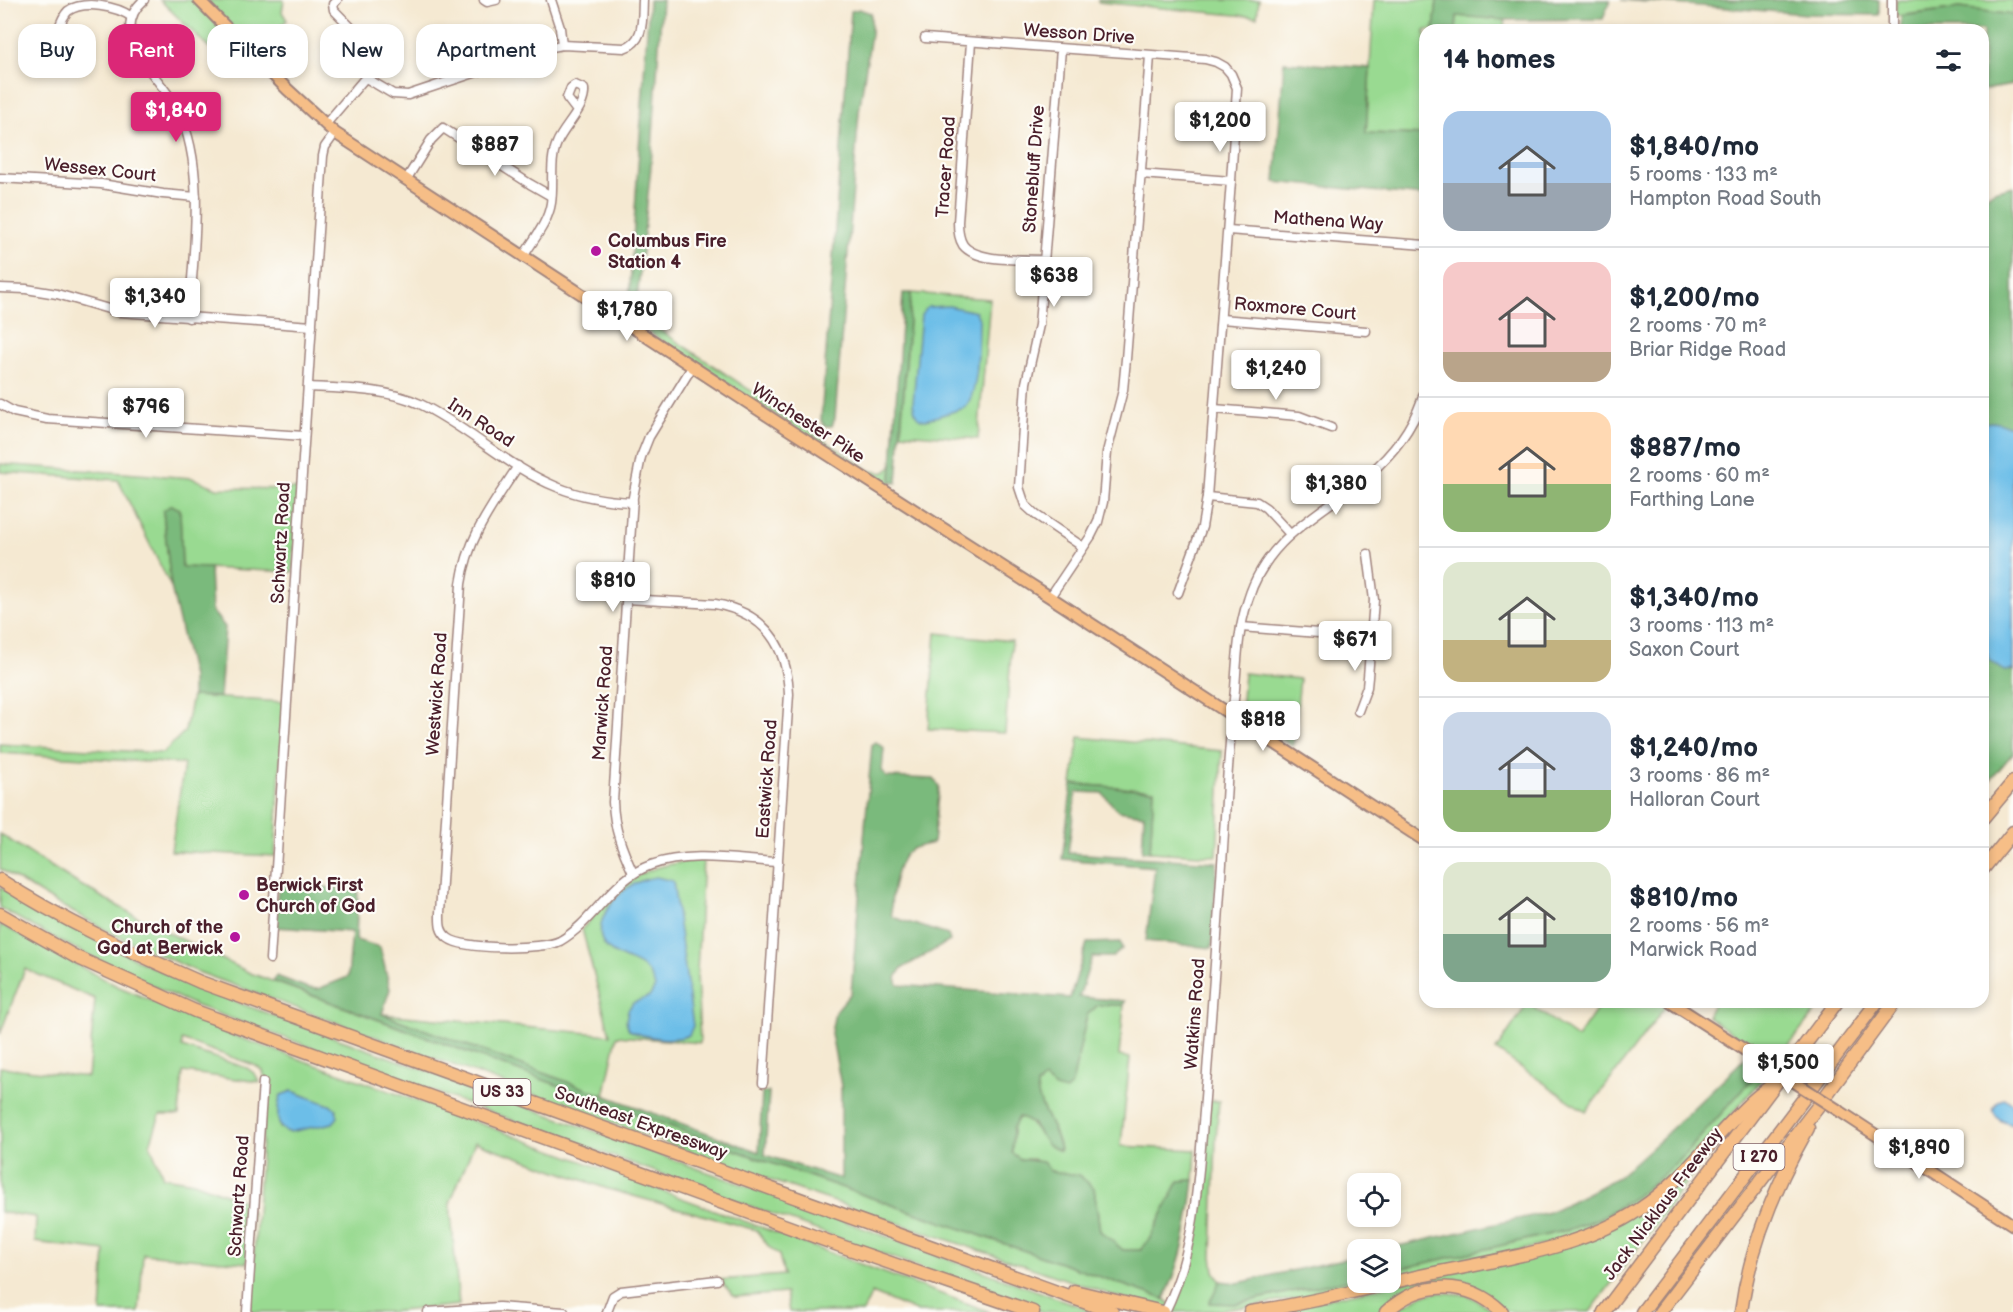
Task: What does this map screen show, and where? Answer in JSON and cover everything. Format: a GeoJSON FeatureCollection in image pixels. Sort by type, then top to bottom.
{"type":"FeatureCollection","features":[{"type":"Feature","properties":{"kind":"highway"},"geometry":{"type":"LineString","coordinates":[[1989,811],[2013,782]]}},
{"type":"Feature","properties":{"kind":"highway"},"geometry":{"type":"LineString","coordinates":[[1989,863],[2013,832]]}},
{"type":"Feature","properties":{"kind":"highway","name":"Southeast Expressway"},"geometry":{"type":"LineString","coordinates":[[0,880],[119,946],[200,982],[1112,1312]]}},
{"type":"Feature","properties":{"kind":"highway","name":"US 33"},"geometry":{"type":"LineString","coordinates":[[0,914],[76,957],[195,1011],[841,1246],[1033,1312]]}},
{"type":"Feature","properties":{"kind":"highway","name":"Jack Nicklaus Freeway"},"geometry":{"type":"LineString","coordinates":[[1604,1312],[1832,1008]]}},
{"type":"Feature","properties":{"kind":"highway","name":"I 270"},"geometry":{"type":"LineString","coordinates":[[1642,1312],[1872,1008]]}},
{"type":"Feature","properties":{"kind":"highway"},"geometry":{"type":"LineString","coordinates":[[1660,1312],[1822,1101],[1890,1008]]}},
{"type":"Feature","properties":{"kind":"highway"},"geometry":{"type":"LineString","coordinates":[[1250,1312],[1529,1253],[1576,1240],[1611,1227],[1642,1208],[1664,1190],[1746,1107],[1776,1082]]}},
{"type":"Feature","properties":{"kind":"highway"},"geometry":{"type":"LineString","coordinates":[[1741,1312],[1752,1258],[1766,1212],[1778,1184],[1822,1101]]}},
{"type":"Feature","properties":{"kind":"highway"},"geometry":{"type":"LineString","coordinates":[[976,1264],[1105,1299],[1164,1312]]}},
{"type":"Feature","properties":{"kind":"highway"},"geometry":{"type":"LineString","coordinates":[[1386,1312],[1411,1293],[1435,1288],[1467,1290],[1482,1296],[1502,1312]]}},
{"type":"Feature","properties":{"kind":"highway"},"geometry":{"type":"LineString","coordinates":[[1003,1302],[1021,1312]]}},
{"type":"Feature","properties":{"kind":"main road","name":"Winchester Pike"},"geometry":{"type":"LineString","coordinates":[[199,0],[335,133],[522,257],[1419,837]]}},
{"type":"Feature","properties":{"kind":"main road"},"geometry":{"type":"LineString","coordinates":[[1679,1008],[2013,1225]]}},
{"type":"Feature","properties":{"kind":"street"},"geometry":{"type":"LineString","coordinates":[[144,0],[132,17],[130,30],[134,46],[178,110],[192,149],[196,197],[189,318]]}},
{"type":"Feature","properties":{"kind":"street"},"geometry":{"type":"LineString","coordinates":[[337,0],[333,4],[334,10],[348,24]]}},
{"type":"Feature","properties":{"kind":"street"},"geometry":{"type":"LineString","coordinates":[[484,0],[487,2],[496,0]]}},
{"type":"Feature","properties":{"kind":"street"},"geometry":{"type":"LineString","coordinates":[[551,0],[561,28],[562,45]]}},
{"type":"Feature","properties":{"kind":"street"},"geometry":{"type":"LineString","coordinates":[[325,125],[366,78],[393,94],[408,95],[552,47],[562,45],[618,49],[629,46],[639,38],[643,0]]}},
{"type":"Feature","properties":{"kind":"street"},"geometry":{"type":"LineString","coordinates":[[1892,0],[1892,24]]}},
{"type":"Feature","properties":{"kind":"street"},"geometry":{"type":"LineString","coordinates":[[61,24],[68,11],[89,4],[114,7],[132,17]]}},
{"type":"Feature","properties":{"kind":"street","name":"Wesson Drive"},"geometry":{"type":"LineString","coordinates":[[925,38],[1210,60],[1218,63],[1228,70],[1237,88],[1231,181]]}},
{"type":"Feature","properties":{"kind":"street","name":"Tracer Road"},"geometry":{"type":"LineString","coordinates":[[971,42],[958,222],[960,238],[964,246],[983,256],[1044,260]]}},
{"type":"Feature","properties":{"kind":"street","name":"Stonebluff Drive"},"geometry":{"type":"LineString","coordinates":[[1061,49],[1039,325],[1026,383],[1019,492],[1025,505],[1036,515],[1083,547]]}},
{"type":"Feature","properties":{"kind":"street"},"geometry":{"type":"LineString","coordinates":[[1050,597],[1091,536],[1101,510],[1107,452],[1123,390],[1131,314],[1150,56]]}},
{"type":"Feature","properties":{"kind":"street"},"geometry":{"type":"LineString","coordinates":[[522,257],[546,219],[551,196],[556,145],[577,111]]}},
{"type":"Feature","properties":{"kind":"street"},"geometry":{"type":"LineString","coordinates":[[406,180],[431,140],[442,128],[551,196]]}},
{"type":"Feature","properties":{"kind":"street","name":"Schwartz Road"},"geometry":{"type":"LineString","coordinates":[[270,959],[323,156],[325,147],[335,133]]}},
{"type":"Feature","properties":{"kind":"street"},"geometry":{"type":"LineString","coordinates":[[1141,174],[1231,181],[1207,497],[1202,527],[1178,593]]}},
{"type":"Feature","properties":{"kind":"street","name":"Wessex Court"},"geometry":{"type":"LineString","coordinates":[[0,178],[101,184],[196,197]]}},
{"type":"Feature","properties":{"kind":"street","name":"Mathena Way"},"geometry":{"type":"LineString","coordinates":[[1228,230],[1419,245]]}},
{"type":"Feature","properties":{"kind":"street"},"geometry":{"type":"LineString","coordinates":[[0,288],[57,294],[119,312],[312,326]]}},
{"type":"Feature","properties":{"kind":"street","name":"Roxmore Court"},"geometry":{"type":"LineString","coordinates":[[1221,319],[1366,332]]}},
{"type":"Feature","properties":{"kind":"street","name":"Marwick Road"},"geometry":{"type":"LineString","coordinates":[[633,873],[618,839],[613,802],[633,502],[641,457],[649,437],[692,367]]}},
{"type":"Feature","properties":{"kind":"street","name":"Inn Road"},"geometry":{"type":"LineString","coordinates":[[308,387],[371,391],[404,398],[436,413],[548,483],[569,492],[602,499],[633,502]]}},
{"type":"Feature","properties":{"kind":"street"},"geometry":{"type":"LineString","coordinates":[[0,404],[14,412],[47,419],[304,436]]}},
{"type":"Feature","properties":{"kind":"street","name":"Watkins Road"},"geometry":{"type":"LineString","coordinates":[[1164,1312],[1173,1296],[1188,1250],[1199,1176],[1232,715],[1241,627],[1247,600],[1257,576],[1271,553],[1290,534],[1378,466],[1399,444],[1413,421],[1419,406]]}},
{"type":"Feature","properties":{"kind":"street"},"geometry":{"type":"LineString","coordinates":[[1214,410],[1299,416],[1331,428]]}},
{"type":"Feature","properties":{"kind":"street","name":"Westwick Road"},"geometry":{"type":"LineString","coordinates":[[518,466],[472,540],[465,560],[461,584],[440,913],[441,930],[446,936],[460,943],[524,948],[549,945],[572,933],[607,895],[633,873]]}},
{"type":"Feature","properties":{"kind":"street"},"geometry":{"type":"LineString","coordinates":[[1207,497],[1257,502],[1266,508],[1290,534]]}},
{"type":"Feature","properties":{"kind":"street"},"geometry":{"type":"LineString","coordinates":[[1358,711],[1367,687],[1374,600],[1368,554]]}},
{"type":"Feature","properties":{"kind":"street","name":"Eastwick Road"},"geometry":{"type":"LineString","coordinates":[[627,599],[729,607],[765,628],[776,640],[786,667],[789,694],[764,1083]]}},
{"type":"Feature","properties":{"kind":"street"},"geometry":{"type":"LineString","coordinates":[[1241,627],[1371,637]]}},
{"type":"Feature","properties":{"kind":"street"},"geometry":{"type":"LineString","coordinates":[[633,873],[668,860],[699,857],[778,862]]}},
{"type":"Feature","properties":{"kind":"street","name":"Schwartz Road"},"geometry":{"type":"LineString","coordinates":[[248,1312],[263,1082]]}},
{"type":"Feature","properties":{"kind":"street"},"geometry":{"type":"LineString","coordinates":[[607,1312],[613,1296],[621,1291],[717,1280]]}},
{"type":"Feature","properties":{"kind":"street"},"geometry":{"type":"LineString","coordinates":[[428,1312],[499,1307],[564,1312]]}},
{"type":"Feature","properties":{"kind":"green space"},"geometry":{"type":"Polygon","coordinates":[[[160,0],[193,0],[216,24],[207,24],[207,46],[195,34],[195,24],[185,24],[160,0]]]}},
{"type":"Feature","properties":{"kind":"green space"},"geometry":{"type":"Polygon","coordinates":[[[206,0],[284,0],[282,12],[287,20],[283,24],[230,24],[206,0]]]}},
{"type":"Feature","properties":{"kind":"green space"},"geometry":{"type":"Polygon","coordinates":[[[649,0],[662,0],[651,166],[637,300],[632,303],[629,300],[649,0]]]}},
{"type":"Feature","properties":{"kind":"green space"},"geometry":{"type":"Polygon","coordinates":[[[1098,0],[1259,0],[1257,17],[1098,2],[1098,0]]]}},
{"type":"Feature","properties":{"kind":"green space"},"geometry":{"type":"Polygon","coordinates":[[[1374,0],[1437,0],[1435,24],[1419,24],[1419,135],[1366,133],[1374,0]]]}},
{"type":"Feature","properties":{"kind":"green space"},"geometry":{"type":"Polygon","coordinates":[[[1437,0],[1610,0],[1603,19],[1505,20],[1457,16],[1456,24],[1435,24],[1437,0]]]}},
{"type":"Feature","properties":{"kind":"green space"},"geometry":{"type":"Polygon","coordinates":[[[1621,0],[1879,0],[1879,15],[1807,14],[1621,0]]]}},
{"type":"Feature","properties":{"kind":"green space"},"geometry":{"type":"Polygon","coordinates":[[[1896,0],[2013,0],[2013,15],[1960,8],[1896,16],[1896,0]]]}},
{"type":"Feature","properties":{"kind":"green space"},"geometry":{"type":"Polygon","coordinates":[[[1960,8],[2013,15],[2013,85],[1989,89],[1989,24],[1901,24],[1901,16],[1960,8]]]}},
{"type":"Feature","properties":{"kind":"green space"},"geometry":{"type":"Polygon","coordinates":[[[859,9],[871,13],[871,34],[859,112],[835,418],[832,426],[824,426],[821,420],[851,11],[859,9]]]}},
{"type":"Feature","properties":{"kind":"green space"},"geometry":{"type":"Polygon","coordinates":[[[1457,16],[1505,20],[1505,24],[1456,24],[1457,16]]]}},
{"type":"Feature","properties":{"kind":"green space"},"geometry":{"type":"Polygon","coordinates":[[[1284,62],[1370,68],[1366,133],[1419,135],[1419,195],[1275,182],[1284,62]]]}},
{"type":"Feature","properties":{"kind":"green space"},"geometry":{"type":"Polygon","coordinates":[[[2013,186],[2013,426],[1989,424],[1989,195],[2013,186]]]}},
{"type":"Feature","properties":{"kind":"green space"},"geometry":{"type":"Polygon","coordinates":[[[903,293],[911,293],[897,483],[891,482],[903,293]]]}},
{"type":"Feature","properties":{"kind":"green space"},"geometry":{"type":"Polygon","coordinates":[[[911,293],[990,299],[978,439],[901,433],[911,293]]]}},
{"type":"Feature","properties":{"kind":"green space"},"geometry":{"type":"Polygon","coordinates":[[[629,300],[632,302],[637,300],[638,311],[642,318],[871,471],[884,472],[892,463],[890,489],[627,318],[629,300]]]}},
{"type":"Feature","properties":{"kind":"green space"},"geometry":{"type":"Polygon","coordinates":[[[0,464],[192,478],[217,488],[298,489],[293,572],[182,567],[180,510],[163,512],[171,587],[118,480],[0,472],[0,464]]]}},
{"type":"Feature","properties":{"kind":"green space"},"geometry":{"type":"Polygon","coordinates":[[[171,505],[180,509],[182,567],[210,568],[212,611],[225,627],[220,697],[192,696],[192,677],[171,587],[163,511],[171,505]]]}},
{"type":"Feature","properties":{"kind":"green space"},"geometry":{"type":"Polygon","coordinates":[[[936,633],[1012,641],[1005,733],[928,729],[936,633]]]}},
{"type":"Feature","properties":{"kind":"green space"},"geometry":{"type":"Polygon","coordinates":[[[1989,656],[2004,670],[2013,670],[2013,753],[1989,782],[1989,656]]]}},
{"type":"Feature","properties":{"kind":"green space"},"geometry":{"type":"Polygon","coordinates":[[[1244,673],[1300,679],[1293,746],[1241,712],[1244,673]]]}},
{"type":"Feature","properties":{"kind":"green space"},"geometry":{"type":"Polygon","coordinates":[[[192,696],[284,702],[275,856],[171,851],[184,764],[0,753],[0,744],[163,753],[185,731],[192,696]]]}},
{"type":"Feature","properties":{"kind":"green space"},"geometry":{"type":"Polygon","coordinates":[[[1079,737],[1222,751],[1217,856],[1150,852],[1154,790],[1072,784],[1079,737]]]}},
{"type":"Feature","properties":{"kind":"green space"},"geometry":{"type":"Polygon","coordinates":[[[876,742],[884,748],[882,770],[886,777],[934,779],[939,786],[933,843],[912,849],[905,855],[897,871],[891,910],[892,917],[948,935],[950,941],[901,969],[896,978],[898,985],[1070,998],[1087,943],[1120,942],[1122,949],[1113,957],[1092,957],[1079,997],[1125,1001],[1124,1005],[1098,1005],[1087,1015],[1072,1084],[1066,1091],[1055,1088],[1045,1079],[1037,1085],[1040,1102],[1060,1151],[1047,1145],[1033,1124],[1019,1117],[1013,1128],[1012,1153],[1020,1159],[1043,1162],[1050,1171],[1079,1175],[1094,1188],[1100,1231],[1123,1250],[1141,1250],[1150,1238],[1179,1181],[1194,1180],[1181,1256],[1164,1299],[768,1162],[273,981],[276,976],[308,988],[318,989],[348,977],[352,932],[274,927],[279,879],[298,885],[358,890],[356,940],[380,947],[390,989],[382,1014],[759,1152],[762,1092],[769,1092],[765,1155],[841,1179],[841,1086],[831,1033],[835,1012],[851,993],[872,744],[876,742]]]}},
{"type":"Feature","properties":{"kind":"green space"},"geometry":{"type":"Polygon","coordinates":[[[1072,784],[1154,790],[1150,852],[1142,851],[1144,815],[1118,811],[1102,793],[1076,792],[1068,853],[1217,862],[1212,948],[1146,941],[1155,867],[1062,859],[1072,784]]]}},
{"type":"Feature","properties":{"kind":"green space"},"geometry":{"type":"Polygon","coordinates":[[[0,834],[77,883],[141,919],[250,973],[768,1162],[1164,1299],[1174,1306],[1184,1283],[1197,1232],[1204,1179],[1208,1101],[1219,1101],[1212,1256],[1214,1271],[1220,1281],[1210,1302],[1235,1304],[1347,1280],[1347,1288],[1225,1309],[1176,1312],[1118,1297],[746,1172],[198,972],[113,934],[0,869],[0,834]]]}},
{"type":"Feature","properties":{"kind":"green space"},"geometry":{"type":"Polygon","coordinates":[[[703,860],[697,972],[700,1043],[617,1036],[604,1096],[382,1014],[610,1035],[582,929],[621,888],[647,871],[681,862],[703,860]]]}},
{"type":"Feature","properties":{"kind":"green space"},"geometry":{"type":"Polygon","coordinates":[[[0,887],[145,964],[239,1003],[1096,1312],[1043,1312],[197,1006],[97,960],[0,908],[0,887]]]}},
{"type":"Feature","properties":{"kind":"green space"},"geometry":{"type":"Polygon","coordinates":[[[0,924],[117,986],[235,1036],[479,1123],[990,1312],[918,1312],[872,1293],[863,1312],[789,1312],[786,1293],[735,1297],[719,1280],[784,1275],[779,1255],[769,1247],[756,1230],[608,1189],[475,1142],[450,1203],[459,1305],[390,1312],[250,1312],[266,1083],[263,1071],[254,1065],[182,1040],[182,1047],[247,1068],[260,1082],[183,1072],[179,1115],[160,1115],[150,1144],[163,1177],[194,1182],[243,1201],[252,1212],[247,1263],[143,1254],[139,1312],[101,1312],[105,1251],[35,1242],[36,1217],[0,1212],[0,1067],[88,1077],[95,999],[25,969],[0,1034],[0,924]],[[292,1091],[281,1095],[278,1111],[280,1128],[336,1110],[332,1106],[292,1091]]]}},
{"type":"Feature","properties":{"kind":"green space"},"geometry":{"type":"Polygon","coordinates":[[[1098,1005],[1124,1005],[1119,1056],[1130,1058],[1121,1146],[1196,1150],[1194,1180],[1179,1181],[1150,1238],[1140,1250],[1123,1250],[1100,1231],[1094,1188],[1062,1173],[1050,1171],[1033,1159],[1020,1159],[1012,1153],[1013,1128],[1018,1117],[1031,1124],[1047,1142],[1060,1150],[1040,1101],[1037,1085],[1045,1079],[1055,1088],[1072,1084],[1087,1015],[1098,1005]]]}},
{"type":"Feature","properties":{"kind":"green space"},"geometry":{"type":"Polygon","coordinates":[[[1525,1008],[1535,1008],[1577,1038],[1598,1008],[1664,1008],[1586,1112],[1496,1050],[1525,1008]]]}},
{"type":"Feature","properties":{"kind":"green space"},"geometry":{"type":"Polygon","coordinates":[[[1711,1008],[1818,1008],[1775,1063],[1707,1016],[1711,1008]]]}},
{"type":"Feature","properties":{"kind":"green space"},"geometry":{"type":"Polygon","coordinates":[[[1745,1058],[1761,1069],[1678,1162],[1635,1197],[1602,1217],[1568,1230],[1401,1269],[1401,1245],[1549,1212],[1618,1177],[1745,1058]]]}},
{"type":"Feature","properties":{"kind":"green space"},"geometry":{"type":"Polygon","coordinates":[[[1761,1069],[1768,1072],[1732,1114],[1663,1186],[1615,1220],[1553,1243],[1401,1276],[1401,1268],[1568,1230],[1602,1217],[1635,1197],[1678,1162],[1761,1069]]]}},
{"type":"Feature","properties":{"kind":"green space"},"geometry":{"type":"Polygon","coordinates":[[[1698,1167],[1590,1312],[1507,1311],[1478,1289],[1448,1282],[1422,1285],[1410,1290],[1399,1295],[1379,1312],[1267,1312],[1353,1293],[1401,1293],[1401,1282],[1578,1243],[1698,1167]]]}},
{"type":"Feature","properties":{"kind":"green space"},"geometry":{"type":"Polygon","coordinates":[[[1347,1258],[1347,1280],[1234,1304],[1209,1303],[1220,1281],[1238,1283],[1347,1258]]]}},
{"type":"Feature","properties":{"kind":"green space"},"geometry":{"type":"Polygon","coordinates":[[[1438,1292],[1468,1295],[1496,1312],[1392,1312],[1420,1296],[1438,1292]]]}},
{"type":"Feature","properties":{"kind":"water"},"geometry":{"type":"Polygon","coordinates":[[[949,306],[976,312],[979,319],[976,379],[969,401],[964,408],[926,420],[916,415],[913,403],[921,315],[928,307],[949,306]]]}},
{"type":"Feature","properties":{"kind":"water"},"geometry":{"type":"Polygon","coordinates":[[[1989,422],[2013,426],[2013,670],[2004,671],[1989,658],[1989,422]]]}},
{"type":"Feature","properties":{"kind":"water"},"geometry":{"type":"Polygon","coordinates":[[[656,877],[673,881],[693,1026],[689,1035],[667,1039],[629,1030],[626,1021],[628,1010],[633,1003],[650,996],[655,987],[644,968],[614,953],[603,943],[600,931],[603,918],[615,899],[636,883],[656,877]]]}},
{"type":"Feature","properties":{"kind":"water"},"geometry":{"type":"Polygon","coordinates":[[[292,1091],[332,1106],[336,1109],[338,1117],[333,1123],[290,1132],[285,1131],[279,1123],[278,1106],[281,1095],[292,1091]]]}},
{"type":"Feature","properties":{"kind":"water"},"geometry":{"type":"Polygon","coordinates":[[[2004,1098],[2013,1104],[2013,1125],[2000,1120],[1993,1109],[2004,1098]]]}},
{"type":"Feature","properties":{"kind":"place","name":"Columbus Fire Station 4"},"geometry":{"type":"Point","coordinates":[596,251]}},
{"type":"Feature","properties":{"kind":"place","name":"Berwick First Church of God"},"geometry":{"type":"Point","coordinates":[244,895]}},
{"type":"Feature","properties":{"kind":"place","name":"Church of the God at Berwick"},"geometry":{"type":"Point","coordinates":[235,937]}}]}
